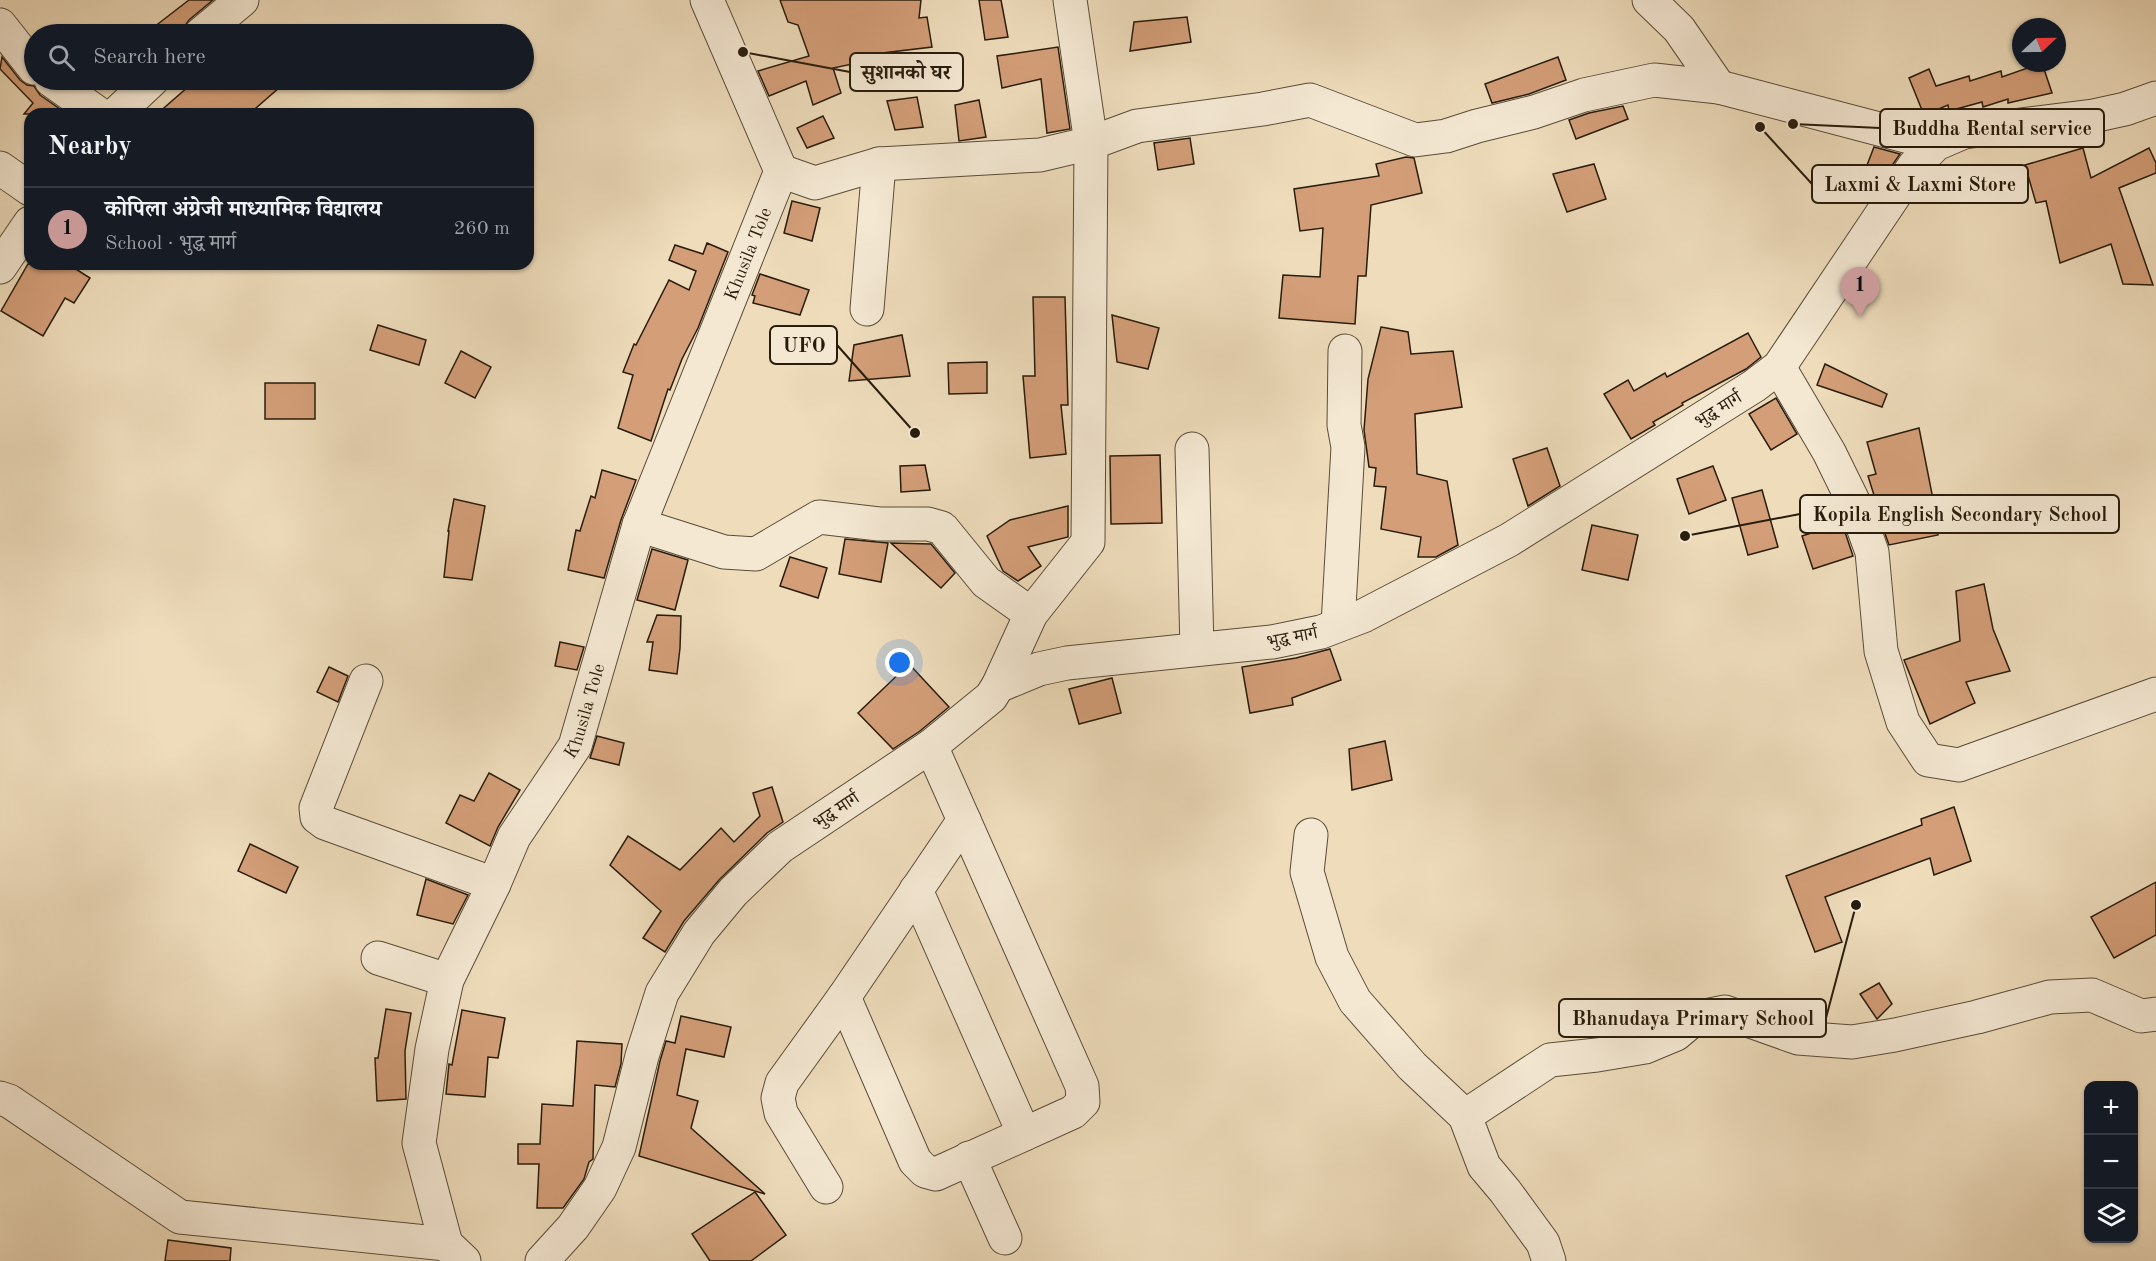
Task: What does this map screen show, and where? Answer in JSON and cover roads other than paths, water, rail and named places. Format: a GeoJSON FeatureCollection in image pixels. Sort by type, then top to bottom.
{"type":"FeatureCollection","features":[{"type":"Feature","properties":{"kind":"street"},"geometry":{"type":"LineString","coordinates":[[213,24],[242,0]]}},
{"type":"Feature","properties":{"kind":"street"},"geometry":{"type":"LineString","coordinates":[[707,0],[781,171],[815,183],[879,164],[1040,155],[1091,143],[1137,126],[1263,109],[1310,100],[1415,140],[1446,136],[1534,112],[1584,95],[1654,80],[1719,87],[1936,144]]}},
{"type":"Feature","properties":{"kind":"street"},"geometry":{"type":"LineString","coordinates":[[998,686],[1031,614],[1088,542],[1091,143],[1070,0]]}},
{"type":"Feature","properties":{"kind":"street"},"geometry":{"type":"LineString","coordinates":[[1649,0],[1680,29],[1719,87]]}},
{"type":"Feature","properties":{"kind":"street"},"geometry":{"type":"LineString","coordinates":[[0,25],[24,55]]}},
{"type":"Feature","properties":{"kind":"street"},"geometry":{"type":"LineString","coordinates":[[65,90],[91,108]]}},
{"type":"Feature","properties":{"kind":"street"},"geometry":{"type":"LineString","coordinates":[[122,108],[141,90]]}},
{"type":"Feature","properties":{"kind":"street","name":"भुद्ध मार्ग"},"geometry":{"type":"LineString","coordinates":[[542,1261],[573,1227],[600,1188],[619,1147],[642,1056],[662,993],[699,933],[733,892],[780,847],[931,746],[991,698],[998,686],[1039,669],[1067,663],[1272,642],[1321,632],[1363,616],[1509,540],[1779,368],[1914,166],[1936,144],[1964,132],[2093,116],[2125,109],[2156,98]]}},
{"type":"Feature","properties":{"kind":"street"},"geometry":{"type":"LineString","coordinates":[[867,309],[879,164]]}},
{"type":"Feature","properties":{"kind":"street"},"geometry":{"type":"LineString","coordinates":[[0,168],[24,185]]}},
{"type":"Feature","properties":{"kind":"street","name":"Khusila Tole"},"geometry":{"type":"LineString","coordinates":[[455,1252],[419,1143],[432,1049],[447,980],[494,884],[513,837],[575,746],[639,525],[781,171]]}},
{"type":"Feature","properties":{"kind":"street"},"geometry":{"type":"LineString","coordinates":[[0,267],[24,232]]}},
{"type":"Feature","properties":{"kind":"street"},"geometry":{"type":"LineString","coordinates":[[1338,625],[1348,447],[1344,425],[1345,351]]}},
{"type":"Feature","properties":{"kind":"street"},"geometry":{"type":"LineString","coordinates":[[1779,368],[1829,452],[1855,505],[1872,552],[1881,651],[1903,722],[1928,760],[1959,765],[2156,694]]}},
{"type":"Feature","properties":{"kind":"street"},"geometry":{"type":"LineString","coordinates":[[1192,449],[1197,649]]}},
{"type":"Feature","properties":{"kind":"street"},"geometry":{"type":"LineString","coordinates":[[639,525],[724,552],[756,554],[819,516],[879,524],[928,524],[942,528],[986,582],[1031,614]]}},
{"type":"Feature","properties":{"kind":"street"},"geometry":{"type":"LineString","coordinates":[[366,681],[316,808],[317,817],[325,823],[494,884]]}},
{"type":"Feature","properties":{"kind":"street"},"geometry":{"type":"LineString","coordinates":[[844,997],[915,1161],[925,1171],[936,1174],[1073,1112],[1083,1102],[1082,1086],[931,746]]}},
{"type":"Feature","properties":{"kind":"street"},"geometry":{"type":"LineString","coordinates":[[826,1187],[781,1113],[778,1098],[782,1083],[844,997],[964,820]]}},
{"type":"Feature","properties":{"kind":"street"},"geometry":{"type":"LineString","coordinates":[[1311,835],[1306,872],[1332,957],[1355,1001],[1412,1066],[1465,1116],[1484,1166],[1543,1242],[1549,1261]]}},
{"type":"Feature","properties":{"kind":"street"},"geometry":{"type":"LineString","coordinates":[[916,890],[1024,1134]]}},
{"type":"Feature","properties":{"kind":"street"},"geometry":{"type":"LineString","coordinates":[[378,958],[447,980]]}},
{"type":"Feature","properties":{"kind":"street"},"geometry":{"type":"LineString","coordinates":[[1465,1116],[1550,1060],[1645,1047],[1676,1034],[1695,1018],[1725,1012],[1798,1038],[1852,1042],[1977,1017],[2050,997],[2092,995],[2141,1016],[2156,1014]]}},
{"type":"Feature","properties":{"kind":"street"},"geometry":{"type":"LineString","coordinates":[[0,1098],[9,1101],[180,1217],[455,1252]]}},
{"type":"Feature","properties":{"kind":"street"},"geometry":{"type":"LineString","coordinates":[[969,1158],[1005,1238]]}},
{"type":"Feature","properties":{"kind":"place","name":"सुशानको घर"},"geometry":{"type":"Point","coordinates":[743,52]}},
{"type":"Feature","properties":{"kind":"place","name":"Buddha Rental service"},"geometry":{"type":"Point","coordinates":[1793,124]}},
{"type":"Feature","properties":{"kind":"place","name":"Laxmi & Laxmi Store"},"geometry":{"type":"Point","coordinates":[1760,127]}},
{"type":"Feature","properties":{"kind":"place","name":"कोपिला अंग्रेजी माध्यामिक विद्यालय"},"geometry":{"type":"Point","coordinates":[1860,317]}},
{"type":"Feature","properties":{"kind":"place","name":"UFO"},"geometry":{"type":"Point","coordinates":[915,433]}},
{"type":"Feature","properties":{"kind":"place","name":"Kopila English Secondary School"},"geometry":{"type":"Point","coordinates":[1685,536]}},
{"type":"Feature","properties":{"kind":"place","name":"Bhanudaya Primary School"},"geometry":{"type":"Point","coordinates":[1856,905]}}]}
